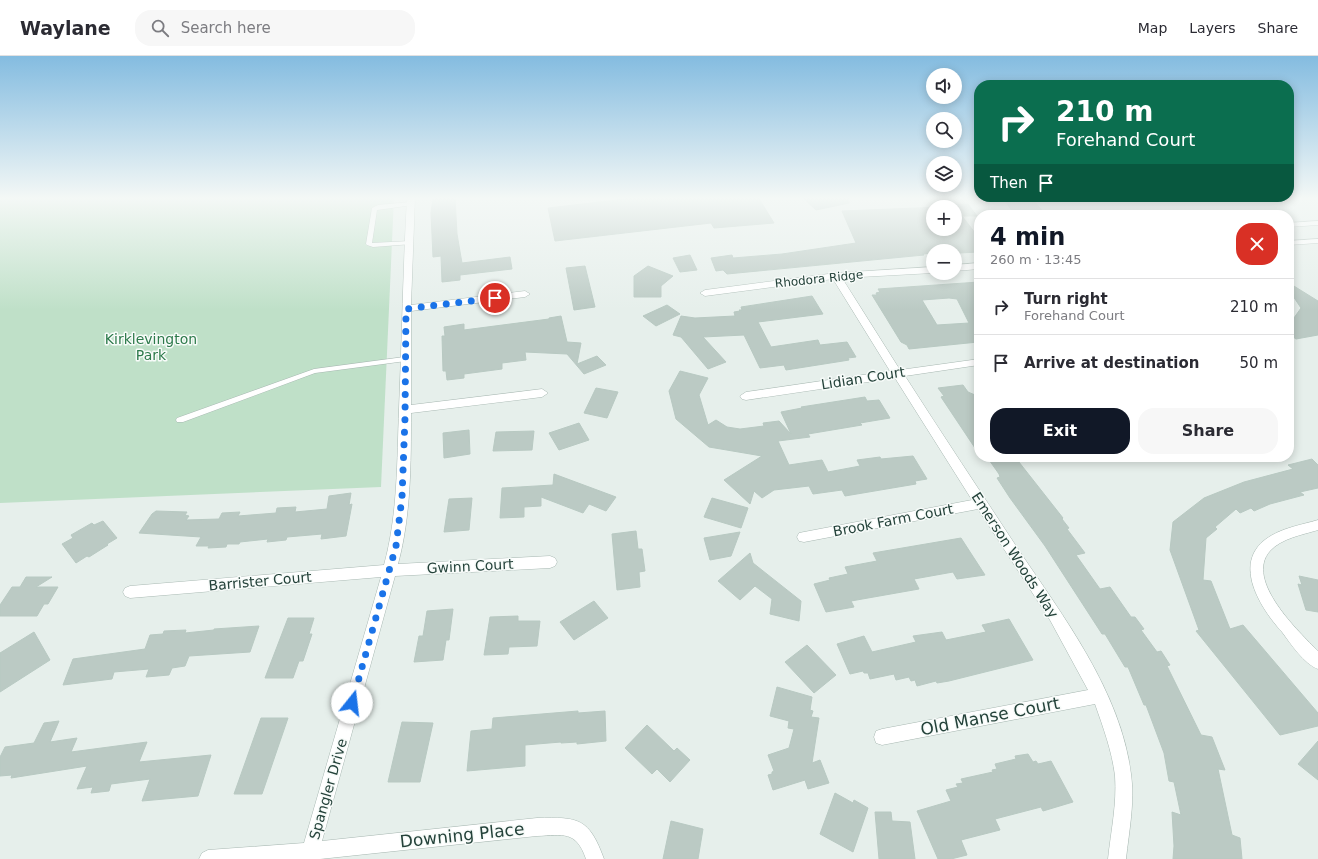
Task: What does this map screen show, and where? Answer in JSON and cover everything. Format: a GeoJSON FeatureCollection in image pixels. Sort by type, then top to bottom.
{"type":"FeatureCollection","features":[{"type":"Feature","properties":{"kind":"street","name":"Spangler Drive"},"geometry":{"type":"LineString","coordinates":[[310,855],[396,546],[402,497],[404,359],[410,234]]}},
{"type":"Feature","properties":{"kind":"street"},"geometry":{"type":"LineString","coordinates":[[962,267],[974,266]]}},
{"type":"Feature","properties":{"kind":"street","name":"Rhodora Ridge"},"geometry":{"type":"LineString","coordinates":[[705,293],[836,276],[926,270]]}},
{"type":"Feature","properties":{"kind":"street","name":"Emerson Woods Way"},"geometry":{"type":"LineString","coordinates":[[836,276],[896,373],[1082,660],[1108,715],[1122,764],[1124,792],[1117,859]]}},
{"type":"Feature","properties":{"kind":"street"},"geometry":{"type":"LineString","coordinates":[[406,309],[525,294]]}},
{"type":"Feature","properties":{"kind":"street","name":"Lidian Court"},"geometry":{"type":"LineString","coordinates":[[746,396],[974,363]]}},
{"type":"Feature","properties":{"kind":"street"},"geometry":{"type":"LineString","coordinates":[[404,410],[542,393]]}},
{"type":"Feature","properties":{"kind":"street","name":"Brook Farm Court"},"geometry":{"type":"LineString","coordinates":[[804,537],[981,503]]}},
{"type":"Feature","properties":{"kind":"street"},"geometry":{"type":"LineString","coordinates":[[1318,524],[1288,534],[1276,540],[1265,548],[1257,568],[1259,583],[1266,601],[1286,627],[1318,662]]}},
{"type":"Feature","properties":{"kind":"street","name":"Gwinn Court"},"geometry":{"type":"LineString","coordinates":[[390,570],[550,562]]}},
{"type":"Feature","properties":{"kind":"street","name":"Barrister Court"},"geometry":{"type":"LineString","coordinates":[[130,592],[390,570]]}},
{"type":"Feature","properties":{"kind":"street","name":"Old Manse Court"},"geometry":{"type":"LineString","coordinates":[[882,737],[1099,696]]}},
{"type":"Feature","properties":{"kind":"street","name":"Downing Place"},"geometry":{"type":"LineString","coordinates":[[310,855],[537,827],[572,826],[581,832],[591,845],[595,859]]}},
{"type":"Feature","properties":{"kind":"street"},"geometry":{"type":"LineString","coordinates":[[208,859],[310,855]]}},
{"type":"Feature","properties":{"kind":"lane"},"geometry":{"type":"LineString","coordinates":[[370,234],[369,244],[373,245],[410,243]]}},
{"type":"Feature","properties":{"kind":"lane"},"geometry":{"type":"LineString","coordinates":[[1294,243],[1318,241]]}},
{"type":"Feature","properties":{"kind":"lane"},"geometry":{"type":"LineString","coordinates":[[180,420],[320,370],[404,359]]}},
{"type":"Feature","properties":{"kind":"green space","name":"Kirklevington Park"},"geometry":{"type":"Polygon","coordinates":[[[0,234],[392,234],[381,487],[0,503],[0,234]]]}},
{"type":"Feature","properties":{"kind":"building"},"geometry":{"type":"Polygon","coordinates":[[[432,234],[457,234],[462,263],[510,257],[512,269],[460,275],[460,280],[442,282],[441,256],[433,257],[432,234]]]}},
{"type":"Feature","properties":{"kind":"building"},"geometry":{"type":"Polygon","coordinates":[[[554,234],[612,234],[555,241],[554,234]]]}},
{"type":"Feature","properties":{"kind":"building"},"geometry":{"type":"Polygon","coordinates":[[[852,234],[962,236],[962,234],[974,234],[974,252],[962,253],[962,244],[926,244],[926,254],[923,254],[924,255],[727,274],[723,270],[716,271],[711,258],[732,255],[733,258],[782,254],[856,243],[852,234]]]}},
{"type":"Feature","properties":{"kind":"building"},"geometry":{"type":"Polygon","coordinates":[[[690,255],[697,270],[680,272],[673,258],[690,255]]]}},
{"type":"Feature","properties":{"kind":"building"},"geometry":{"type":"Polygon","coordinates":[[[585,266],[595,307],[574,310],[566,268],[585,266]]]}},
{"type":"Feature","properties":{"kind":"building"},"geometry":{"type":"Polygon","coordinates":[[[648,266],[673,276],[661,286],[661,297],[634,297],[634,276],[648,266]]]}},
{"type":"Feature","properties":{"kind":"building"},"geometry":{"type":"Polygon","coordinates":[[[974,282],[974,342],[909,349],[907,345],[901,342],[872,295],[877,295],[876,293],[880,292],[878,289],[974,282]],[[949,298],[922,300],[937,325],[969,323],[957,299],[949,298]]]}},
{"type":"Feature","properties":{"kind":"building"},"geometry":{"type":"Polygon","coordinates":[[[1294,286],[1318,301],[1318,335],[1296,339],[1294,338],[1294,318],[1301,308],[1294,298],[1294,286]]]}},
{"type":"Feature","properties":{"kind":"building"},"geometry":{"type":"Polygon","coordinates":[[[812,296],[823,314],[758,322],[771,347],[818,340],[820,345],[847,342],[856,357],[848,358],[849,360],[786,370],[784,365],[760,368],[744,335],[703,337],[726,362],[708,369],[681,337],[673,335],[681,316],[695,318],[735,316],[734,312],[742,310],[741,307],[812,296]]]}},
{"type":"Feature","properties":{"kind":"building"},"geometry":{"type":"Polygon","coordinates":[[[667,305],[680,314],[656,326],[643,316],[667,305]]]}},
{"type":"Feature","properties":{"kind":"building"},"geometry":{"type":"Polygon","coordinates":[[[561,316],[567,342],[581,343],[577,364],[597,356],[606,365],[584,374],[567,354],[525,352],[526,360],[502,363],[502,369],[464,374],[464,378],[447,380],[446,371],[443,371],[442,336],[445,336],[444,327],[464,324],[464,330],[549,319],[561,316]]]}},
{"type":"Feature","properties":{"kind":"building"},"geometry":{"type":"Polygon","coordinates":[[[680,371],[708,378],[699,395],[708,425],[716,420],[727,427],[740,429],[764,426],[763,423],[779,421],[791,434],[781,412],[802,408],[801,407],[865,397],[867,401],[879,400],[890,418],[860,423],[862,425],[808,434],[810,437],[778,441],[789,465],[822,460],[828,472],[860,466],[857,460],[880,457],[881,459],[913,456],[927,479],[915,481],[916,484],[845,496],[842,490],[813,494],[809,486],[774,490],[762,498],[754,491],[750,504],[724,480],[762,456],[709,447],[676,419],[669,391],[680,371]]]}},
{"type":"Feature","properties":{"kind":"building"},"geometry":{"type":"Polygon","coordinates":[[[963,385],[968,392],[974,395],[974,446],[941,397],[944,396],[938,388],[963,385]]]}},
{"type":"Feature","properties":{"kind":"building"},"geometry":{"type":"Polygon","coordinates":[[[596,388],[618,392],[607,418],[584,413],[596,388]]]}},
{"type":"Feature","properties":{"kind":"building"},"geometry":{"type":"Polygon","coordinates":[[[579,423],[589,440],[559,450],[549,433],[579,423]]]}},
{"type":"Feature","properties":{"kind":"building"},"geometry":{"type":"Polygon","coordinates":[[[469,430],[470,454],[444,458],[443,433],[469,430]]]}},
{"type":"Feature","properties":{"kind":"building"},"geometry":{"type":"Polygon","coordinates":[[[534,431],[532,450],[493,451],[496,432],[534,431]]]}},
{"type":"Feature","properties":{"kind":"building"},"geometry":{"type":"Polygon","coordinates":[[[1312,459],[1318,465],[1318,488],[1300,492],[1304,495],[1270,504],[1254,511],[1251,508],[1240,513],[1236,509],[1215,527],[1217,529],[1206,538],[1203,580],[1211,581],[1230,629],[1243,625],[1318,713],[1318,726],[1280,735],[1196,631],[1199,630],[1170,550],[1173,522],[1204,498],[1244,482],[1293,469],[1288,465],[1312,459]]]}},
{"type":"Feature","properties":{"kind":"building"},"geometry":{"type":"Polygon","coordinates":[[[991,462],[1019,462],[1063,518],[1062,519],[1069,528],[1067,529],[1085,553],[1076,555],[1100,589],[1110,587],[1131,617],[1135,617],[1144,629],[1141,630],[1157,652],[1161,651],[1170,665],[1167,666],[1201,735],[1212,737],[1225,770],[1218,769],[1232,835],[1240,838],[1242,859],[1173,859],[1174,846],[1172,812],[1181,815],[1174,782],[1169,781],[1164,753],[1146,705],[1144,705],[1128,667],[1125,667],[1105,634],[1102,634],[1045,546],[1010,498],[997,478],[1000,477],[991,462]]]}},
{"type":"Feature","properties":{"kind":"building"},"geometry":{"type":"Polygon","coordinates":[[[554,474],[616,497],[606,511],[589,504],[583,513],[541,497],[541,506],[524,507],[524,517],[500,518],[502,488],[553,485],[554,474]]]}},
{"type":"Feature","properties":{"kind":"building"},"geometry":{"type":"Polygon","coordinates":[[[351,493],[349,505],[352,504],[346,536],[321,539],[322,534],[287,537],[286,540],[267,542],[268,539],[240,542],[239,544],[227,544],[226,547],[208,548],[209,546],[196,546],[201,537],[139,533],[152,514],[156,511],[187,512],[185,515],[189,516],[186,520],[219,519],[222,513],[240,512],[238,516],[276,513],[277,508],[296,507],[295,512],[327,509],[329,496],[351,493]]]}},
{"type":"Feature","properties":{"kind":"building"},"geometry":{"type":"Polygon","coordinates":[[[472,498],[469,530],[444,532],[449,499],[472,498]]]}},
{"type":"Feature","properties":{"kind":"building"},"geometry":{"type":"Polygon","coordinates":[[[712,498],[748,508],[741,528],[704,517],[712,498]]]}},
{"type":"Feature","properties":{"kind":"building"},"geometry":{"type":"Polygon","coordinates":[[[103,521],[117,538],[89,557],[87,556],[76,563],[62,544],[73,538],[71,535],[92,523],[94,525],[103,521]]]}},
{"type":"Feature","properties":{"kind":"building"},"geometry":{"type":"Polygon","coordinates":[[[636,531],[638,549],[642,549],[645,571],[639,572],[640,587],[617,590],[612,534],[636,531]]]}},
{"type":"Feature","properties":{"kind":"building"},"geometry":{"type":"Polygon","coordinates":[[[740,532],[731,556],[710,560],[704,538],[740,532]]]}},
{"type":"Feature","properties":{"kind":"building"},"geometry":{"type":"Polygon","coordinates":[[[961,538],[985,575],[957,579],[953,572],[914,579],[919,589],[851,601],[854,607],[826,612],[814,584],[830,580],[829,578],[848,574],[845,567],[877,561],[873,553],[961,538]]]}},
{"type":"Feature","properties":{"kind":"building"},"geometry":{"type":"Polygon","coordinates":[[[750,553],[753,563],[801,601],[799,621],[770,614],[772,599],[755,586],[740,600],[718,581],[750,553]]]}},
{"type":"Feature","properties":{"kind":"building"},"geometry":{"type":"Polygon","coordinates":[[[1299,576],[1318,580],[1318,612],[1306,610],[1298,584],[1302,585],[1299,576]]]}},
{"type":"Feature","properties":{"kind":"building"},"geometry":{"type":"Polygon","coordinates":[[[26,577],[52,577],[36,587],[58,587],[48,604],[44,604],[37,616],[0,616],[0,605],[12,587],[20,587],[26,577]]]}},
{"type":"Feature","properties":{"kind":"building"},"geometry":{"type":"Polygon","coordinates":[[[594,601],[608,618],[574,640],[560,622],[594,601]]]}},
{"type":"Feature","properties":{"kind":"building"},"geometry":{"type":"Polygon","coordinates":[[[453,609],[449,640],[446,640],[443,660],[414,662],[419,636],[423,636],[427,611],[453,609]]]}},
{"type":"Feature","properties":{"kind":"building"},"geometry":{"type":"Polygon","coordinates":[[[518,616],[518,621],[540,621],[537,646],[509,647],[508,654],[484,655],[490,617],[518,616]]]}},
{"type":"Feature","properties":{"kind":"building"},"geometry":{"type":"Polygon","coordinates":[[[288,618],[314,618],[309,634],[312,634],[303,661],[299,661],[293,678],[265,678],[288,618]]]}},
{"type":"Feature","properties":{"kind":"building"},"geometry":{"type":"Polygon","coordinates":[[[1009,619],[1033,660],[949,681],[937,683],[936,681],[917,686],[915,680],[911,681],[909,677],[896,680],[894,674],[870,679],[868,673],[864,673],[863,671],[850,674],[837,644],[864,636],[872,652],[916,642],[913,636],[942,632],[946,640],[986,632],[982,625],[1009,619]]]}},
{"type":"Feature","properties":{"kind":"building"},"geometry":{"type":"Polygon","coordinates":[[[259,626],[250,652],[189,656],[185,666],[172,668],[169,675],[146,677],[149,669],[114,672],[112,679],[63,685],[73,659],[145,649],[150,635],[163,634],[164,631],[186,630],[185,633],[214,629],[259,626]]]}},
{"type":"Feature","properties":{"kind":"building"},"geometry":{"type":"Polygon","coordinates":[[[34,632],[50,660],[0,692],[0,653],[34,632]]]}},
{"type":"Feature","properties":{"kind":"building"},"geometry":{"type":"Polygon","coordinates":[[[807,645],[836,675],[814,693],[785,662],[807,645]]]}},
{"type":"Feature","properties":{"kind":"building"},"geometry":{"type":"Polygon","coordinates":[[[777,687],[812,697],[810,710],[813,711],[811,717],[819,718],[812,763],[820,760],[829,783],[808,789],[805,780],[773,790],[768,775],[772,774],[774,771],[768,755],[789,748],[794,729],[788,728],[789,721],[770,716],[777,687]]]}},
{"type":"Feature","properties":{"kind":"building"},"geometry":{"type":"Polygon","coordinates":[[[578,711],[578,713],[605,711],[606,741],[577,744],[577,742],[561,742],[525,745],[525,766],[467,771],[471,731],[492,729],[493,718],[578,711]]]}},
{"type":"Feature","properties":{"kind":"building"},"geometry":{"type":"Polygon","coordinates":[[[261,718],[288,718],[262,794],[234,794],[261,718]]]}},
{"type":"Feature","properties":{"kind":"building"},"geometry":{"type":"Polygon","coordinates":[[[59,721],[50,742],[77,738],[71,752],[147,742],[139,762],[211,755],[198,796],[142,801],[150,779],[111,784],[109,791],[91,793],[93,787],[77,789],[87,766],[11,778],[12,775],[0,776],[0,757],[5,747],[34,743],[44,723],[59,721]]]}},
{"type":"Feature","properties":{"kind":"building"},"geometry":{"type":"Polygon","coordinates":[[[402,722],[433,723],[420,782],[388,782],[402,722]]]}},
{"type":"Feature","properties":{"kind":"building"},"geometry":{"type":"Polygon","coordinates":[[[647,725],[674,751],[677,748],[690,760],[670,782],[657,769],[652,774],[625,748],[647,725]]]}},
{"type":"Feature","properties":{"kind":"building"},"geometry":{"type":"Polygon","coordinates":[[[1318,741],[1318,780],[1298,764],[1318,741]]]}},
{"type":"Feature","properties":{"kind":"building"},"geometry":{"type":"Polygon","coordinates":[[[1028,754],[1033,762],[1036,761],[1038,764],[1051,761],[1073,802],[1043,811],[1041,807],[995,819],[1000,830],[961,840],[967,855],[951,859],[938,859],[917,811],[951,801],[946,790],[958,787],[956,784],[963,783],[961,779],[993,772],[992,770],[997,769],[995,764],[1016,759],[1015,756],[1028,754]]]}},
{"type":"Feature","properties":{"kind":"building"},"geometry":{"type":"Polygon","coordinates":[[[835,793],[853,803],[854,800],[868,808],[853,852],[820,834],[835,793]]]}},
{"type":"Feature","properties":{"kind":"building"},"geometry":{"type":"Polygon","coordinates":[[[875,812],[891,812],[892,821],[910,822],[915,859],[879,859],[875,812]]]}},
{"type":"Feature","properties":{"kind":"building"},"geometry":{"type":"Polygon","coordinates":[[[671,821],[703,829],[698,859],[663,859],[671,821]]]}},
{"type":"Feature","properties":{"kind":"route"},"geometry":{"type":"LineString","coordinates":[[352,703],[396,546],[402,497],[405,418],[404,359],[406,309],[495,298]]}}]}
